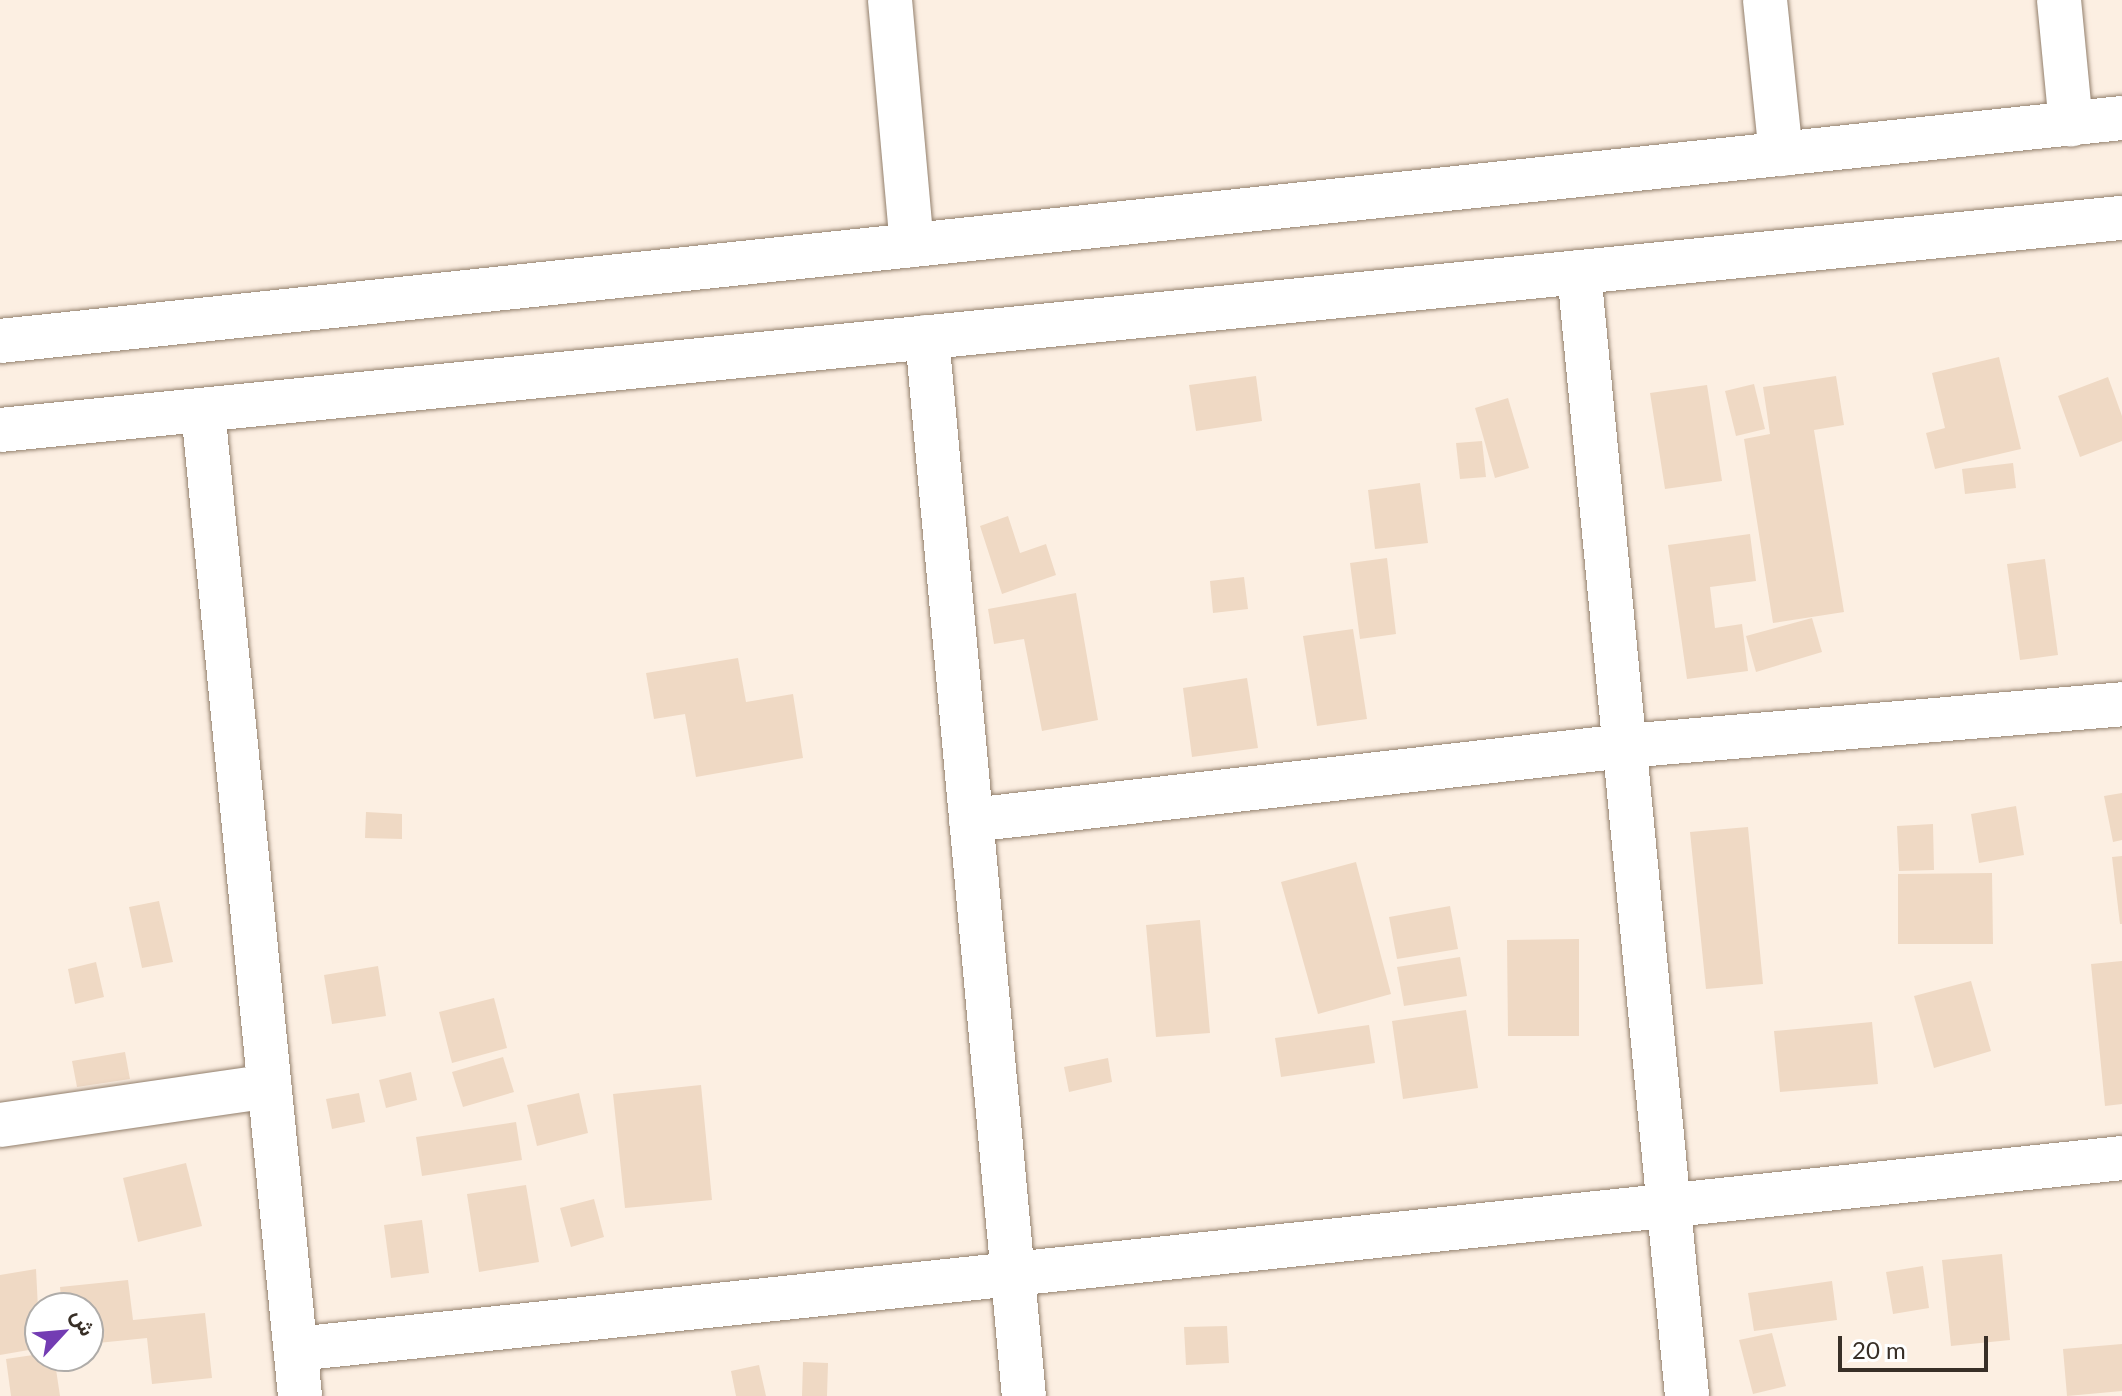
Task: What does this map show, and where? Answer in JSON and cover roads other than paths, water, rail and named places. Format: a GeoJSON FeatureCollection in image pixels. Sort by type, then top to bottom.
{"type":"FeatureCollection","features":[{"type":"Feature","properties":{"kind":"street"},"geometry":{"type":"LineString","coordinates":[[890,0],[912,245]]}},
{"type":"Feature","properties":{"kind":"street"},"geometry":{"type":"LineString","coordinates":[[1765,0],[1781,154]]}},
{"type":"Feature","properties":{"kind":"street"},"geometry":{"type":"LineString","coordinates":[[2059,0],[2071,124]]}},
{"type":"Feature","properties":{"kind":"street"},"geometry":{"type":"LineString","coordinates":[[0,341],[2122,118]]}},
{"type":"Feature","properties":{"kind":"street"},"geometry":{"type":"LineString","coordinates":[[0,430],[2122,218]]}},
{"type":"Feature","properties":{"kind":"street"},"geometry":{"type":"LineString","coordinates":[[1579,272],[1687,1396]]}},
{"type":"Feature","properties":{"kind":"street"},"geometry":{"type":"LineString","coordinates":[[927,337],[1024,1396]]}},
{"type":"Feature","properties":{"kind":"street"},"geometry":{"type":"LineString","coordinates":[[203,410],[300,1396]]}},
{"type":"Feature","properties":{"kind":"street"},"geometry":{"type":"LineString","coordinates":[[971,820],[1625,746],[2122,704]]}},
{"type":"Feature","properties":{"kind":"street"},"geometry":{"type":"LineString","coordinates":[[0,1125],[269,1086]]}},
{"type":"Feature","properties":{"kind":"street"},"geometry":{"type":"LineString","coordinates":[[296,1349],[1013,1277],[1669,1201],[2122,1158]]}}]}
